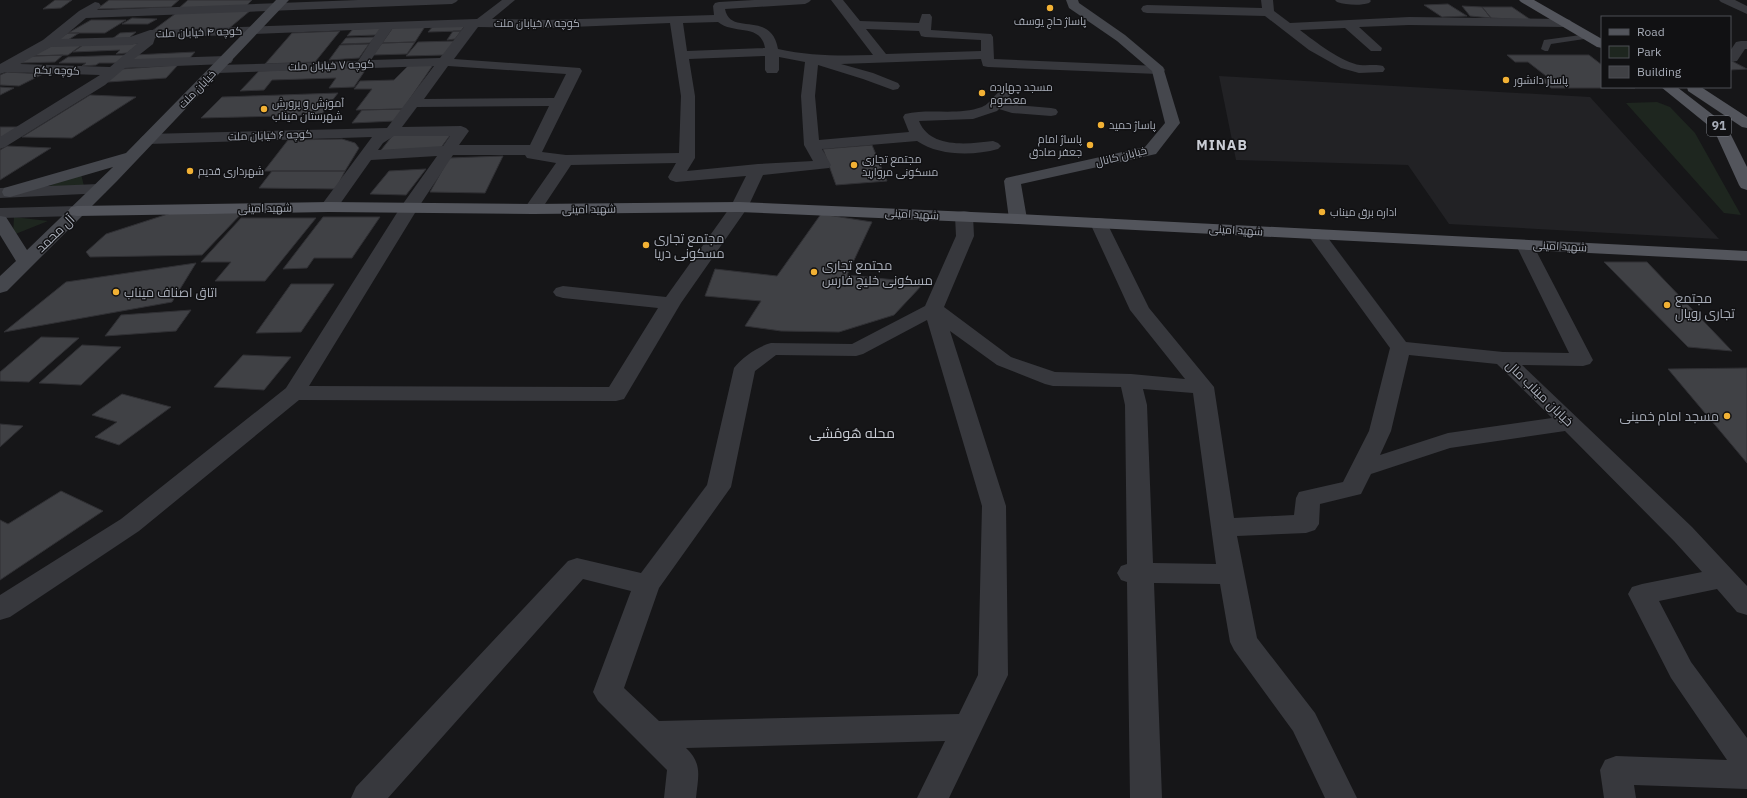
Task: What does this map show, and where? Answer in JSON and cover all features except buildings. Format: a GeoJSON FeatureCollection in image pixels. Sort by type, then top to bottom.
{"type":"FeatureCollection","features":[{"type":"Feature","properties":{"kind":"main road"},"geometry":{"type":"LineString","coordinates":[[1072,0],[1073,5],[1121,38],[1158,70]]}},
{"type":"Feature","properties":{"kind":"main road"},"geometry":{"type":"LineString","coordinates":[[1526,0],[1601,43]]}},
{"type":"Feature","properties":{"kind":"main road"},"geometry":{"type":"LineString","coordinates":[[1548,0],[1601,30]]}},
{"type":"Feature","properties":{"kind":"main road","name":"خیابان ملت"},"geometry":{"type":"LineString","coordinates":[[105,184],[280,3]]}},
{"type":"Feature","properties":{"kind":"main road","name":"خیابان کانال"},"geometry":{"type":"LineString","coordinates":[[1018,219],[1012,181],[1150,151],[1173,123],[1158,70]]}},
{"type":"Feature","properties":{"kind":"main road","name":"91"},"geometry":{"type":"LineString","coordinates":[[1669,88],[1702,111],[1721,128],[1747,184]]}},
{"type":"Feature","properties":{"kind":"main road","name":"91"},"geometry":{"type":"LineString","coordinates":[[1693,88],[1747,124]]}},
{"type":"Feature","properties":{"kind":"main road"},"geometry":{"type":"LineString","coordinates":[[5,192],[132,157]]}},
{"type":"Feature","properties":{"kind":"main road","name":"آل محمد"},"geometry":{"type":"LineString","coordinates":[[0,287],[105,184]]}},
{"type":"Feature","properties":{"kind":"main road","name":"شهید امینی"},"geometry":{"type":"LineString","coordinates":[[77,211],[330,207],[533,209],[739,207],[964,216],[1747,256]]}},
{"type":"Feature","properties":{"kind":"main road"},"geometry":{"type":"LineString","coordinates":[[0,221],[26,262]]}},
{"type":"Feature","properties":{"kind":"street"},"geometry":{"type":"LineString","coordinates":[[2,69],[48,43],[84,14],[105,0]]}},
{"type":"Feature","properties":{"kind":"street"},"geometry":{"type":"LineString","coordinates":[[172,10],[184,0]]}},
{"type":"Feature","properties":{"kind":"street"},"geometry":{"type":"LineString","coordinates":[[84,14],[280,3],[452,0]]}},
{"type":"Feature","properties":{"kind":"street"},"geometry":{"type":"LineString","coordinates":[[330,207],[378,140],[391,132],[477,23],[509,0]]}},
{"type":"Feature","properties":{"kind":"street"},"geometry":{"type":"LineString","coordinates":[[772,70],[770,39],[761,30],[728,24],[721,18],[719,6],[749,2],[805,0]]}},
{"type":"Feature","properties":{"kind":"street"},"geometry":{"type":"LineString","coordinates":[[837,0],[883,59]]}},
{"type":"Feature","properties":{"kind":"street"},"geometry":{"type":"LineString","coordinates":[[1341,0],[1365,1]]}},
{"type":"Feature","properties":{"kind":"street"},"geometry":{"type":"LineString","coordinates":[[1725,0],[1747,10]]}},
{"type":"Feature","properties":{"kind":"street"},"geometry":{"type":"LineString","coordinates":[[363,63],[401,1]]}},
{"type":"Feature","properties":{"kind":"street"},"geometry":{"type":"LineString","coordinates":[[1147,8],[1268,6],[1288,27],[1314,48],[1346,65],[1360,69],[1378,69]]}},
{"type":"Feature","properties":{"kind":"street","name":"کوچه ۸ خیابان ملت"},"geometry":{"type":"LineString","coordinates":[[254,30],[386,25],[477,23],[547,24],[721,18]]}},
{"type":"Feature","properties":{"kind":"street"},"geometry":{"type":"LineString","coordinates":[[676,20],[688,96],[687,158],[676,177],[758,169],[823,165],[812,145],[808,96],[812,59]]}},
{"type":"Feature","properties":{"kind":"street"},"geometry":{"type":"LineString","coordinates":[[1288,27],[1409,21],[1566,23]]}},
{"type":"Feature","properties":{"kind":"street"},"geometry":{"type":"LineString","coordinates":[[857,25],[926,22],[925,33],[987,37],[988,63],[1158,70]]}},
{"type":"Feature","properties":{"kind":"street"},"geometry":{"type":"LineString","coordinates":[[1348,24],[1376,48]]}},
{"type":"Feature","properties":{"kind":"street","name":"کوچه ۴ خیابان ملت"},"geometry":{"type":"LineString","coordinates":[[48,43],[132,41],[150,34],[254,30]]}},
{"type":"Feature","properties":{"kind":"street"},"geometry":{"type":"LineString","coordinates":[[0,144],[100,82],[148,41],[150,34]]}},
{"type":"Feature","properties":{"kind":"street"},"geometry":{"type":"LineString","coordinates":[[1731,58],[1741,45],[1747,45]]}},
{"type":"Feature","properties":{"kind":"street"},"geometry":{"type":"LineString","coordinates":[[681,55],[772,52],[787,56],[812,59],[883,59],[988,55]]}},
{"type":"Feature","properties":{"kind":"street"},"geometry":{"type":"LineString","coordinates":[[812,59],[868,76],[892,86]]}},
{"type":"Feature","properties":{"kind":"street","name":"کوچه ۷ خیابان ملت"},"geometry":{"type":"LineString","coordinates":[[116,68],[221,64],[445,62],[575,71],[559,102]]}},
{"type":"Feature","properties":{"kind":"street","name":"کوچه یکم"},"geometry":{"type":"LineString","coordinates":[[2,69],[116,68]]}},
{"type":"Feature","properties":{"kind":"street"},"geometry":{"type":"LineString","coordinates":[[919,136],[910,117],[973,115],[992,108],[1001,98],[1012,109],[1051,112]]}},
{"type":"Feature","properties":{"kind":"street"},"geometry":{"type":"LineString","coordinates":[[413,103],[559,102],[533,155],[566,160],[687,158]]}},
{"type":"Feature","properties":{"kind":"street","name":"کوچه ۶ خیابان ملت"},"geometry":{"type":"LineString","coordinates":[[148,139],[461,131],[448,150]]}},
{"type":"Feature","properties":{"kind":"street"},"geometry":{"type":"LineString","coordinates":[[812,145],[919,136],[935,145],[972,149],[993,146]]}},
{"type":"Feature","properties":{"kind":"street"},"geometry":{"type":"LineString","coordinates":[[366,156],[448,150],[535,150]]}},
{"type":"Feature","properties":{"kind":"street"},"geometry":{"type":"LineString","coordinates":[[0,609],[130,525],[294,393],[408,208],[448,150]]}},
{"type":"Feature","properties":{"kind":"street"},"geometry":{"type":"LineString","coordinates":[[533,209],[566,160]]}},
{"type":"Feature","properties":{"kind":"street"},"geometry":{"type":"LineString","coordinates":[[294,393],[616,394],[671,303],[739,207],[758,169]]}},
{"type":"Feature","properties":{"kind":"street"},"geometry":{"type":"LineString","coordinates":[[5,192],[105,184]]}},
{"type":"Feature","properties":{"kind":"street"},"geometry":{"type":"LineString","coordinates":[[0,213],[77,211]]}},
{"type":"Feature","properties":{"kind":"street"},"geometry":{"type":"LineString","coordinates":[[680,798],[683,765],[608,692],[647,585],[719,487],[745,368],[771,349],[856,350],[933,310],[966,236],[964,216]]}},
{"type":"Feature","properties":{"kind":"street"},"geometry":{"type":"LineString","coordinates":[[1099,223],[1140,310],[1203,387],[1223,528],[1244,642],[1304,722],[1341,798]]}},
{"type":"Feature","properties":{"kind":"street"},"geometry":{"type":"LineString","coordinates":[[1223,528],[1306,524],[1308,498],[1352,488],[1380,431],[1400,348],[1316,234]]}},
{"type":"Feature","properties":{"kind":"street"},"geometry":{"type":"LineString","coordinates":[[1503,358],[1583,360],[1525,245]]}},
{"type":"Feature","properties":{"kind":"street"},"geometry":{"type":"LineString","coordinates":[[563,292],[671,303]]}},
{"type":"Feature","properties":{"kind":"street"},"geometry":{"type":"LineString","coordinates":[[933,310],[1004,361],[1053,379],[1131,381],[1203,387]]}},
{"type":"Feature","properties":{"kind":"street"},"geometry":{"type":"LineString","coordinates":[[933,310],[994,506],[993,675],[933,798]]}},
{"type":"Feature","properties":{"kind":"street","name":"خیابان میناب مال"},"geometry":{"type":"LineString","coordinates":[[1400,348],[1503,358],[1683,534],[1747,604]]}},
{"type":"Feature","properties":{"kind":"street"},"geometry":{"type":"LineString","coordinates":[[1131,381],[1136,405],[1135,573],[1146,798]]}},
{"type":"Feature","properties":{"kind":"street"},"geometry":{"type":"LineString","coordinates":[[1361,469],[1448,441],[1570,423]]}},
{"type":"Feature","properties":{"kind":"street"},"geometry":{"type":"LineString","coordinates":[[367,798],[577,568],[647,585]]}},
{"type":"Feature","properties":{"kind":"street"},"geometry":{"type":"LineString","coordinates":[[1135,573],[1231,574]]}},
{"type":"Feature","properties":{"kind":"street"},"geometry":{"type":"LineString","coordinates":[[1724,578],[1642,594],[1681,670],[1747,763]]}},
{"type":"Feature","properties":{"kind":"street"},"geometry":{"type":"LineString","coordinates":[[652,735],[968,726]]}},
{"type":"Feature","properties":{"kind":"street"},"geometry":{"type":"LineString","coordinates":[[1620,798],[1616,770],[1747,775]]}},
{"type":"Feature","properties":{"kind":"lane"},"geometry":{"type":"LineString","coordinates":[[1545,49],[1547,42],[1588,36]]}},
{"type":"Feature","properties":{"kind":"shaded area"},"geometry":{"type":"Polygon","coordinates":[[[1219,76],[1590,97],[1719,239],[1449,224],[1408,165],[1236,160],[1219,76]]]}},
{"type":"Feature","properties":{"kind":"green space"},"geometry":{"type":"Polygon","coordinates":[[[1657,102],[1670,107],[1695,133],[1741,215],[1724,213],[1626,103],[1657,102]]]}},
{"type":"Feature","properties":{"kind":"green space"},"geometry":{"type":"Polygon","coordinates":[[[81,174],[84,186],[41,189],[81,174]]]}},
{"type":"Feature","properties":{"kind":"green space"},"geometry":{"type":"Polygon","coordinates":[[[14,217],[48,221],[13,235],[14,217]]]}},
{"type":"Feature","properties":{"kind":"place","name":"پاساژ حاج یوسف"},"geometry":{"type":"Point","coordinates":[1050,8]}},
{"type":"Feature","properties":{"kind":"place","name":"پاساژ دانشور"},"geometry":{"type":"Point","coordinates":[1506,80]}},
{"type":"Feature","properties":{"kind":"place","name":"مسجد چهارده معصوم"},"geometry":{"type":"Point","coordinates":[982,93]}},
{"type":"Feature","properties":{"kind":"place","name":"آموزش و پرورش شهرستان میناب"},"geometry":{"type":"Point","coordinates":[264,109]}},
{"type":"Feature","properties":{"kind":"place","name":"پاساژ حمید"},"geometry":{"type":"Point","coordinates":[1101,125]}},
{"type":"Feature","properties":{"kind":"place","name":"پاساژ امام جعفر صادق"},"geometry":{"type":"Point","coordinates":[1090,145]}},
{"type":"Feature","properties":{"kind":"place","name":"مجتمع تجاری مسکونی مروارید"},"geometry":{"type":"Point","coordinates":[854,165]}},
{"type":"Feature","properties":{"kind":"place","name":"شهرداری قدیم"},"geometry":{"type":"Point","coordinates":[190,171]}},
{"type":"Feature","properties":{"kind":"place","name":"اداره برق میناب"},"geometry":{"type":"Point","coordinates":[1322,212]}},
{"type":"Feature","properties":{"kind":"place","name":"مجتمع تجاری مسکونی دریا"},"geometry":{"type":"Point","coordinates":[646,245]}},
{"type":"Feature","properties":{"kind":"place","name":"مجتمع تجاری مسکونی خلیج فارس"},"geometry":{"type":"Point","coordinates":[814,272]}},
{"type":"Feature","properties":{"kind":"place","name":"اتاق اصناف میناب"},"geometry":{"type":"Point","coordinates":[116,292]}},
{"type":"Feature","properties":{"kind":"place","name":"مجتمع تجاری رویال"},"geometry":{"type":"Point","coordinates":[1667,305]}},
{"type":"Feature","properties":{"kind":"place","name":"مسجد امام خمینی"},"geometry":{"type":"Point","coordinates":[1727,416]}},
{"type":"Feature","properties":{"kind":"district","name":"MINAB"},"geometry":{"type":"Point","coordinates":[1222,145]}},
{"type":"Feature","properties":{"kind":"district","name":"محله هُومُشی"},"geometry":{"type":"Point","coordinates":[852,433]}}]}
